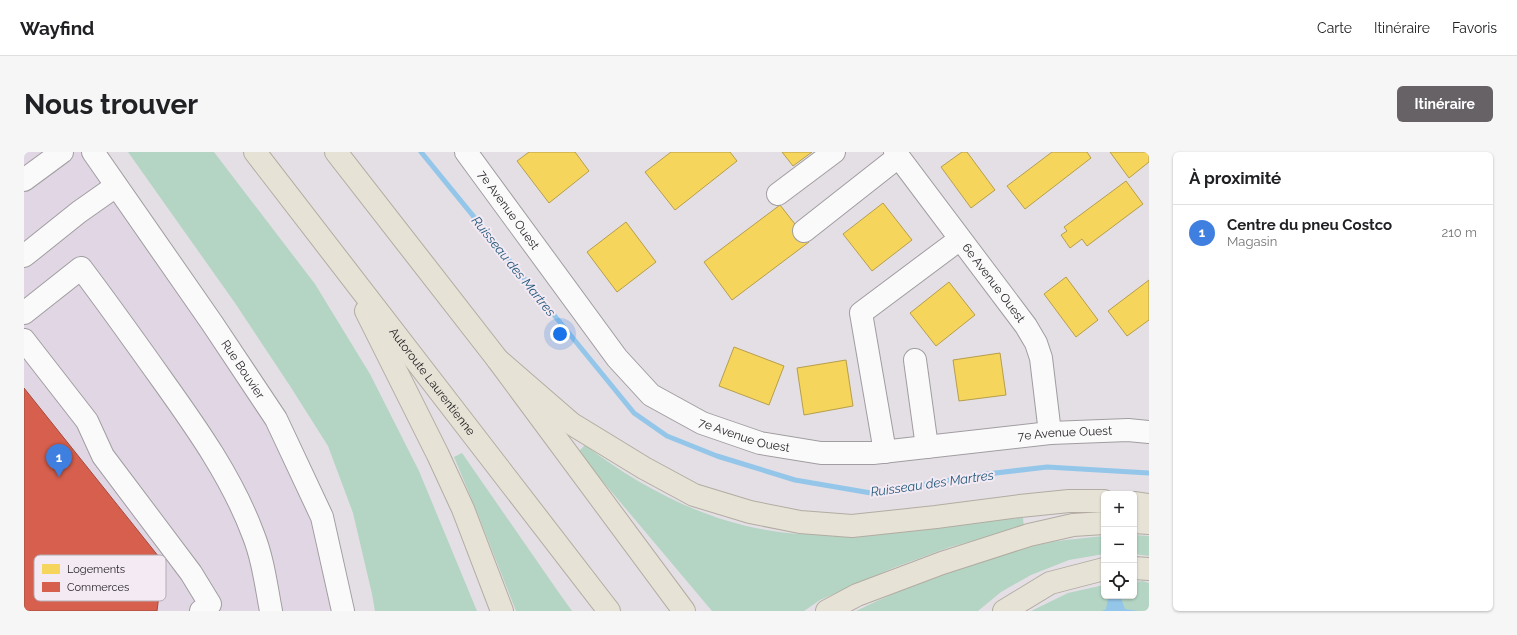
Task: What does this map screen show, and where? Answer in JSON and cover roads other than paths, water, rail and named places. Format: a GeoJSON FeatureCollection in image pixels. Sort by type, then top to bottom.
{"type":"FeatureCollection","features":[{"type":"Feature","properties":{"kind":"highway","name":"Autoroute Laurentienne"},"geometry":{"type":"LineString","coordinates":[[255,152],[610,611]]}},
{"type":"Feature","properties":{"kind":"highway"},"geometry":{"type":"LineString","coordinates":[[336,152],[498,360],[684,611]]}},
{"type":"Feature","properties":{"kind":"highway"},"geometry":{"type":"LineString","coordinates":[[342,266],[438,455],[463,509],[502,611]]}},
{"type":"Feature","properties":{"kind":"highway"},"geometry":{"type":"LineString","coordinates":[[498,360],[572,424],[644,468],[694,495],[750,512],[800,522],[852,526],[1027,505],[1069,501],[1101,501]]}},
{"type":"Feature","properties":{"kind":"highway"},"geometry":{"type":"LineString","coordinates":[[1137,503],[1149,504]]}},
{"type":"Feature","properties":{"kind":"highway"},"geometry":{"type":"LineString","coordinates":[[1137,522],[1149,523]]}},
{"type":"Feature","properties":{"kind":"highway"},"geometry":{"type":"LineString","coordinates":[[827,611],[857,595],[942,563],[1029,535],[1073,525],[1101,523]]}},
{"type":"Feature","properties":{"kind":"highway"},"geometry":{"type":"LineString","coordinates":[[1137,568],[1149,569]]}},
{"type":"Feature","properties":{"kind":"highway"},"geometry":{"type":"LineString","coordinates":[[1004,611],[1050,583],[1101,571]]}},
{"type":"Feature","properties":{"kind":"street"},"geometry":{"type":"LineString","coordinates":[[24,180],[62,152]]}},
{"type":"Feature","properties":{"kind":"street","name":"Rue Bouvier"},"geometry":{"type":"LineString","coordinates":[[93,152],[276,418],[322,517],[343,611]]}},
{"type":"Feature","properties":{"kind":"street","name":"7e Avenue Ouest"},"geometry":{"type":"LineString","coordinates":[[466,152],[617,358],[651,395],[702,423],[760,443],[822,453],[885,452],[1050,433],[1128,430],[1149,432]]}},
{"type":"Feature","properties":{"kind":"street"},"geometry":{"type":"LineString","coordinates":[[778,194],[834,152]]}},
{"type":"Feature","properties":{"kind":"street"},"geometry":{"type":"LineString","coordinates":[[804,231],[896,154]]}},
{"type":"Feature","properties":{"kind":"street","name":"6e Avenue Ouest"},"geometry":{"type":"LineString","coordinates":[[896,154],[1026,326],[1036,343],[1041,358],[1050,433]]}},
{"type":"Feature","properties":{"kind":"street"},"geometry":{"type":"LineString","coordinates":[[24,256],[79,212],[116,186]]}},
{"type":"Feature","properties":{"kind":"street"},"geometry":{"type":"LineString","coordinates":[[885,452],[861,313],[960,239]]}},
{"type":"Feature","properties":{"kind":"street"},"geometry":{"type":"LineString","coordinates":[[24,313],[80,268],[109,305],[198,430],[230,481],[254,534],[266,579],[271,611]]}},
{"type":"Feature","properties":{"kind":"street"},"geometry":{"type":"LineString","coordinates":[[24,340],[87,422],[103,456],[191,573],[210,604],[201,611]]}},
{"type":"Feature","properties":{"kind":"street"},"geometry":{"type":"LineString","coordinates":[[916,360],[927,447]]}},
{"type":"Feature","properties":{"kind":"water"},"geometry":{"type":"Polygon","coordinates":[[[1108,599],[1121,599],[1125,609],[1138,611],[1102,611],[1106,609],[1108,599]]]}},
{"type":"Feature","properties":{"kind":"waterway","name":"Ruisseau des Martres"},"geometry":{"type":"LineString","coordinates":[[421,152],[634,413],[667,436],[717,456],[795,480],[871,493],[987,474],[1047,467],[1149,473]]}},
{"type":"Feature","properties":{"kind":"place","name":"Centre du pneu Costco"},"geometry":{"type":"Point","coordinates":[59,477]}}]}
